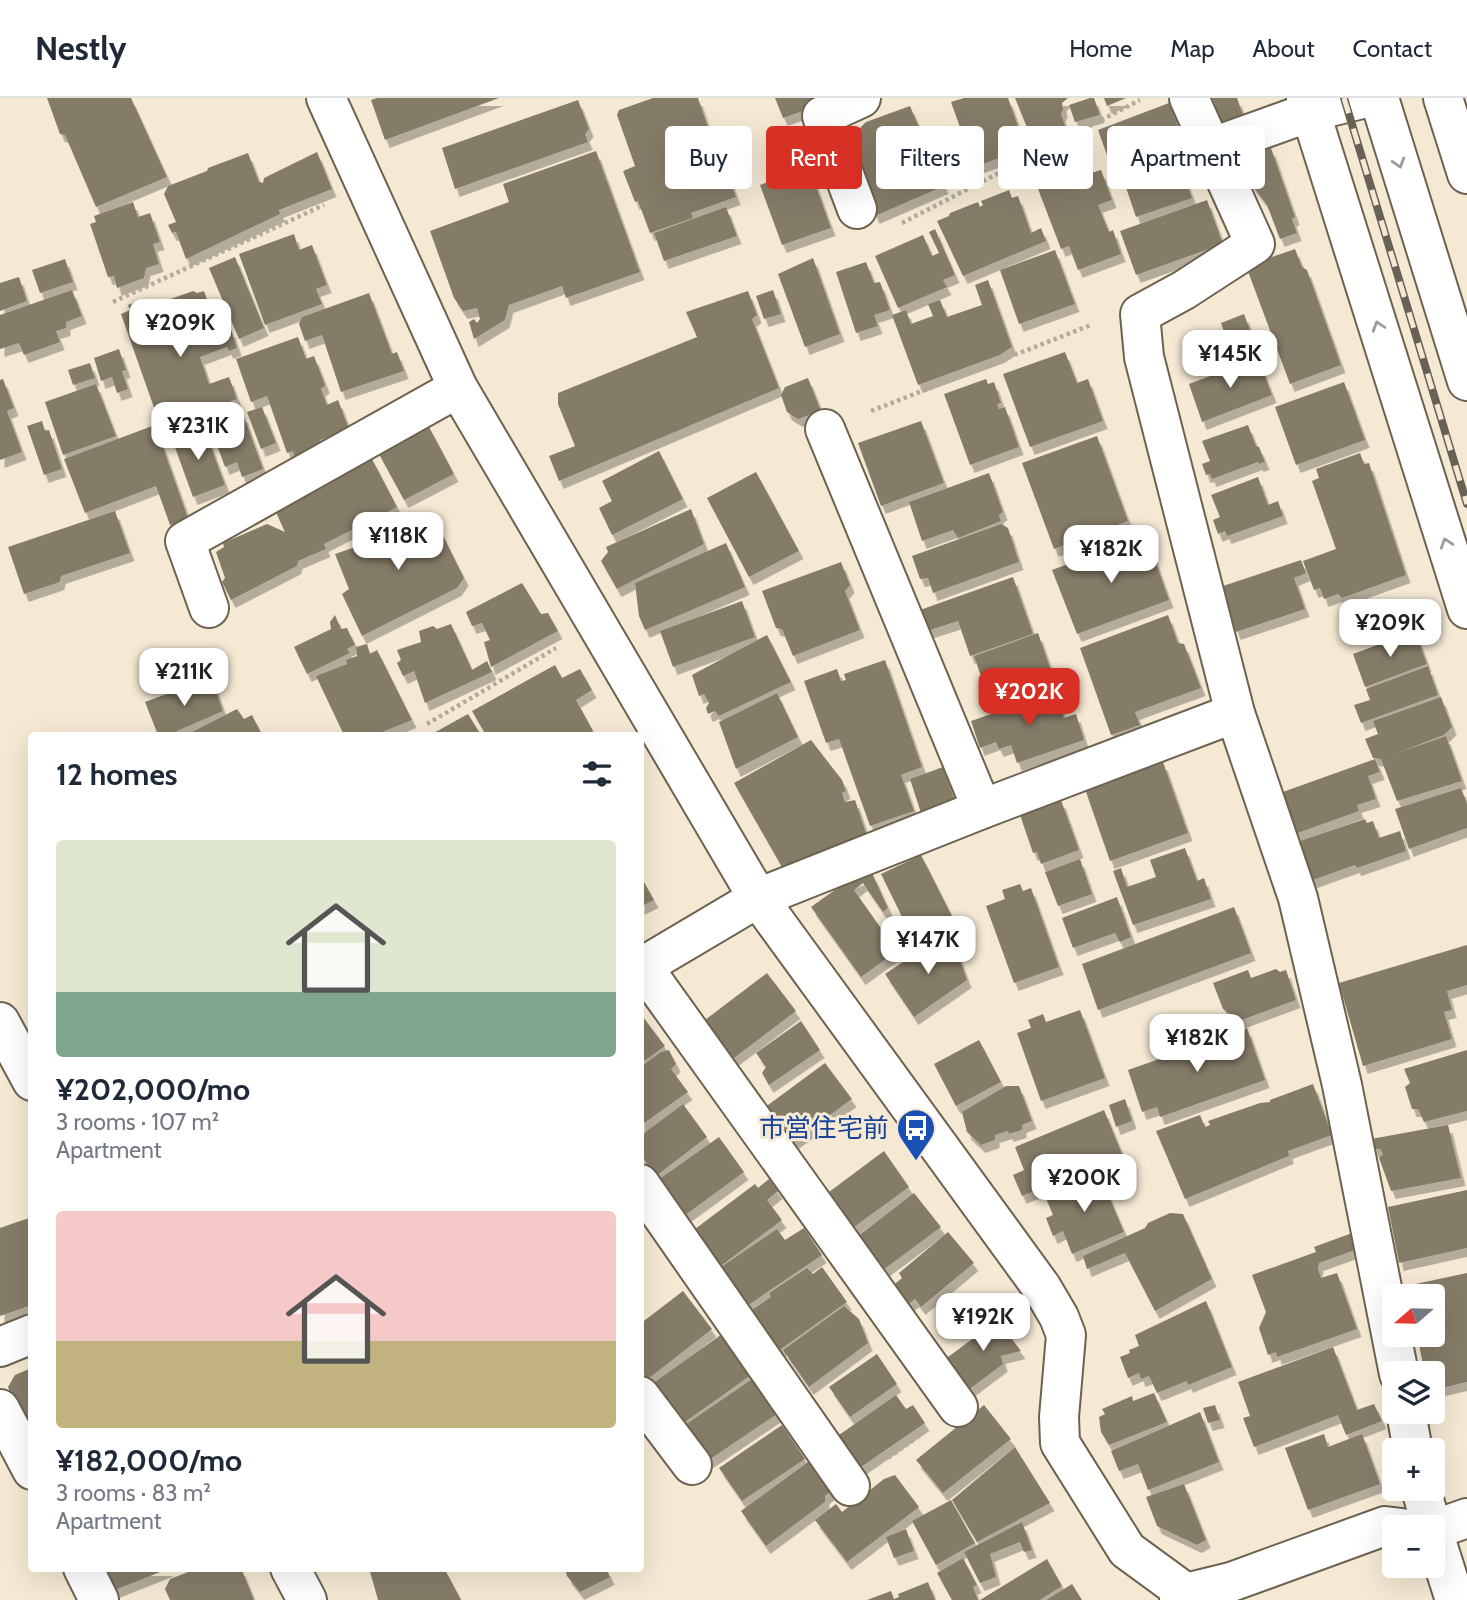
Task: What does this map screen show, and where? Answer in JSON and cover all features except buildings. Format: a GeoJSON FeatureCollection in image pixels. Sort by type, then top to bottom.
{"type":"FeatureCollection","features":[{"type":"Feature","properties":{"kind":"street"},"geometry":{"type":"LineString","coordinates":[[326,98],[458,388],[758,898],[1042,1288],[1059,1317],[1066,1335],[1059,1418],[1060,1443],[1127,1550],[1182,1597],[1231,1583],[1382,1527]]}},
{"type":"Feature","properties":{"kind":"street"},"geometry":{"type":"LineString","coordinates":[[858,209],[822,116],[861,98]]}},
{"type":"Feature","properties":{"kind":"street"},"geometry":{"type":"LineString","coordinates":[[1189,98],[1200,126]]}},
{"type":"Feature","properties":{"kind":"street"},"geometry":{"type":"LineString","coordinates":[[1260,126],[1308,105],[1366,98]]}},
{"type":"Feature","properties":{"kind":"street"},"geometry":{"type":"LineString","coordinates":[[1380,98],[1467,381]]}},
{"type":"Feature","properties":{"kind":"street"},"geometry":{"type":"LineString","coordinates":[[1443,98],[1467,174]]}},
{"type":"Feature","properties":{"kind":"street"},"geometry":{"type":"LineString","coordinates":[[1308,105],[1467,608]]}},
{"type":"Feature","properties":{"kind":"street"},"geometry":{"type":"LineString","coordinates":[[1229,189],[1255,244],[1184,290],[1140,314],[1144,357],[1235,713],[1298,898],[1342,1085],[1396,1361]]}},
{"type":"Feature","properties":{"kind":"street"},"geometry":{"type":"LineString","coordinates":[[209,608],[185,541],[458,388]]}},
{"type":"Feature","properties":{"kind":"street"},"geometry":{"type":"LineString","coordinates":[[824,429],[982,809]]}},
{"type":"Feature","properties":{"kind":"street"},"geometry":{"type":"LineString","coordinates":[[644,966],[758,898],[1235,713]]}},
{"type":"Feature","properties":{"kind":"street"},"geometry":{"type":"LineString","coordinates":[[644,970],[958,1407]]}},
{"type":"Feature","properties":{"kind":"street"},"geometry":{"type":"LineString","coordinates":[[0,1022],[28,1073]]}},
{"type":"Feature","properties":{"kind":"street"},"geometry":{"type":"LineString","coordinates":[[644,1190],[850,1486]]}},
{"type":"Feature","properties":{"kind":"street"},"geometry":{"type":"LineString","coordinates":[[0,1347],[28,1336]]}},
{"type":"Feature","properties":{"kind":"street"},"geometry":{"type":"LineString","coordinates":[[644,1401],[692,1465]]}},
{"type":"Feature","properties":{"kind":"street"},"geometry":{"type":"LineString","coordinates":[[0,1409],[28,1462]]}},
{"type":"Feature","properties":{"kind":"street"},"geometry":{"type":"LineString","coordinates":[[1445,1526],[1467,1518]]}},
{"type":"Feature","properties":{"kind":"street"},"geometry":{"type":"LineString","coordinates":[[1445,1568],[1455,1600]]}},
{"type":"Feature","properties":{"kind":"street"},"geometry":{"type":"LineString","coordinates":[[85,1572],[99,1600]]}},
{"type":"Feature","properties":{"kind":"street"},"geometry":{"type":"LineString","coordinates":[[292,1572],[307,1600]]}},
{"type":"Feature","properties":{"kind":"path"},"geometry":{"type":"LineString","coordinates":[[890,230],[1144,98]]}},
{"type":"Feature","properties":{"kind":"path"},"geometry":{"type":"LineString","coordinates":[[113,302],[366,186]]}},
{"type":"Feature","properties":{"kind":"path"},"geometry":{"type":"LineString","coordinates":[[824,429],[1104,320],[1140,314]]}},
{"type":"Feature","properties":{"kind":"path"},"geometry":{"type":"LineString","coordinates":[[427,724],[597,624]]}},
{"type":"Feature","properties":{"kind":"railway"},"geometry":{"type":"LineString","coordinates":[[1344,98],[1467,504]]}},
{"type":"Feature","properties":{"kind":"place","name":"市営住宅前"},"geometry":{"type":"Point","coordinates":[916,1162]}}]}
